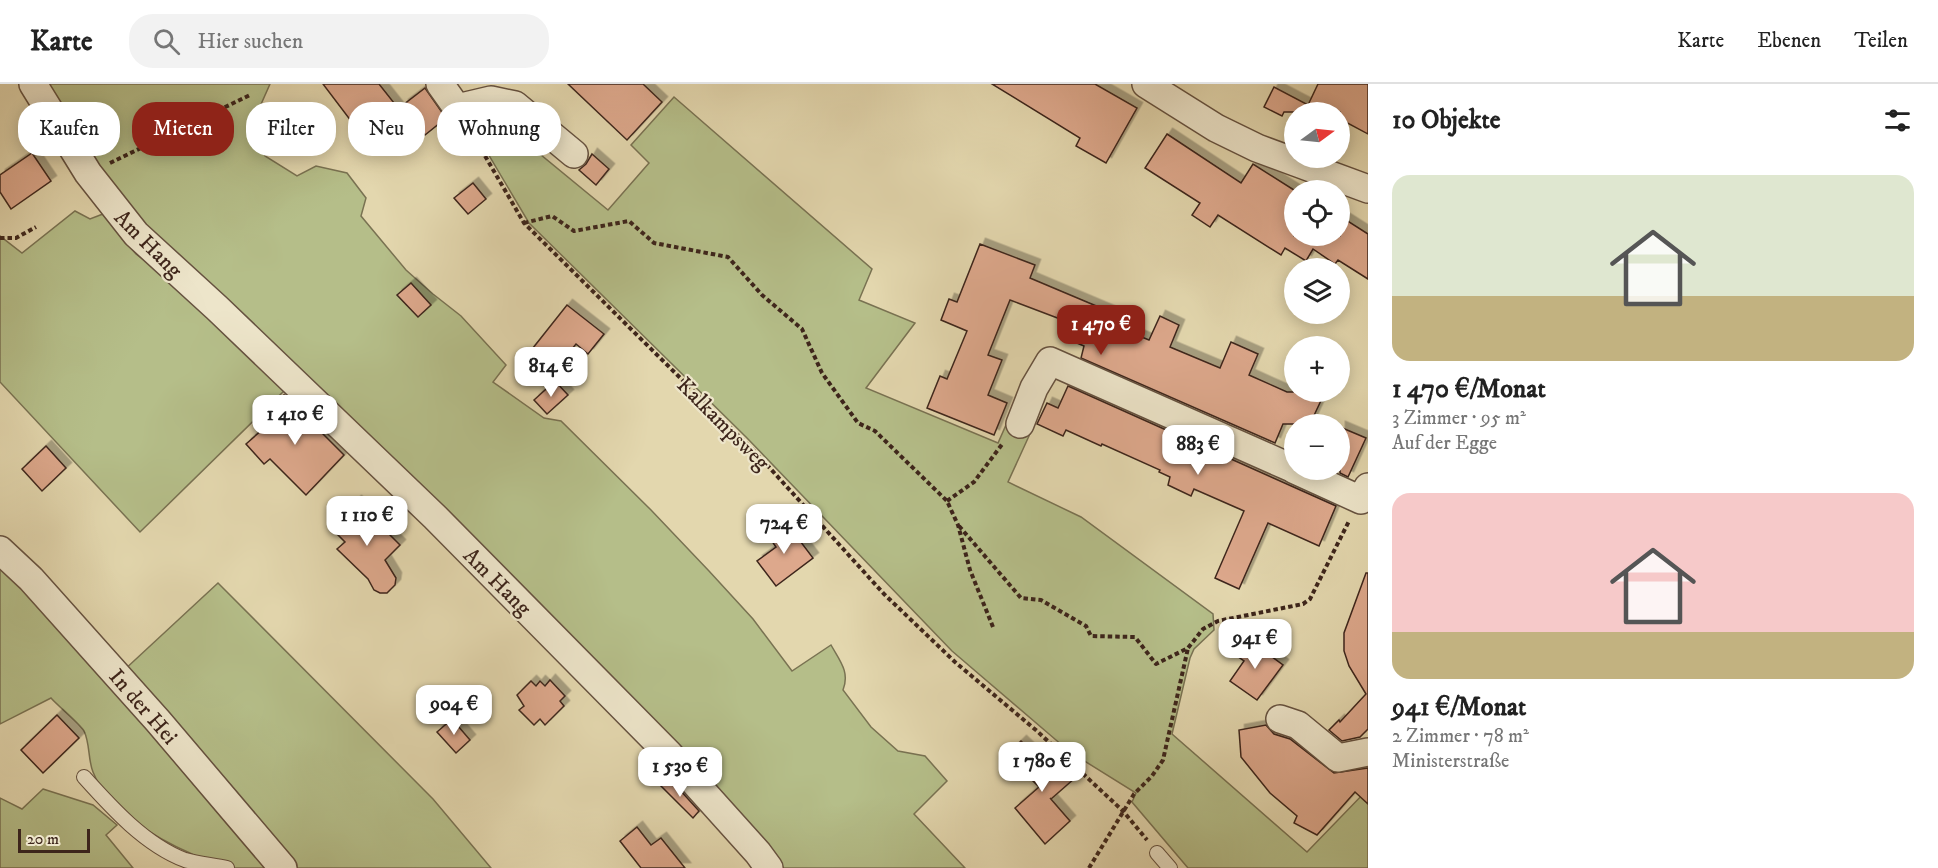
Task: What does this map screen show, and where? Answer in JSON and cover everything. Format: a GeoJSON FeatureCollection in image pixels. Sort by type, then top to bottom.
{"type":"FeatureCollection","features":[{"type":"Feature","properties":{"kind":"street","name":"Am Hang"},"geometry":{"type":"LineString","coordinates":[[33,84],[88,173],[136,234],[435,516],[669,754],[769,868]]}},
{"type":"Feature","properties":{"kind":"street"},"geometry":{"type":"LineString","coordinates":[[440,84],[453,102]]}},
{"type":"Feature","properties":{"kind":"street"},"geometry":{"type":"LineString","coordinates":[[1146,84],[1216,128],[1257,148],[1368,189]]}},
{"type":"Feature","properties":{"kind":"street"},"geometry":{"type":"LineString","coordinates":[[482,102],[491,100],[501,102]]}},
{"type":"Feature","properties":{"kind":"street"},"geometry":{"type":"LineString","coordinates":[[561,143],[574,154]]}},
{"type":"Feature","properties":{"kind":"street"},"geometry":{"type":"LineString","coordinates":[[1020,424],[1034,388],[1050,361],[1284,465]]}},
{"type":"Feature","properties":{"kind":"street"},"geometry":{"type":"LineString","coordinates":[[1324,480],[1365,494]]}},
{"type":"Feature","properties":{"kind":"street","name":"In der Hei"},"geometry":{"type":"LineString","coordinates":[[0,549],[31,579],[126,686],[283,868]]}},
{"type":"Feature","properties":{"kind":"street"},"geometry":{"type":"LineString","coordinates":[[1280,719],[1298,725],[1338,759],[1368,752]]}},
{"type":"Feature","properties":{"kind":"lane"},"geometry":{"type":"LineString","coordinates":[[84,777],[119,815],[159,846],[186,860],[227,868]]}},
{"type":"Feature","properties":{"kind":"lane"},"geometry":{"type":"LineString","coordinates":[[1157,853],[1170,868]]}},
{"type":"Feature","properties":{"kind":"path"},"geometry":{"type":"LineString","coordinates":[[88,173],[249,96]]}},
{"type":"Feature","properties":{"kind":"path","name":"Kalkampsweg"},"geometry":{"type":"LineString","coordinates":[[485,156],[524,222],[758,456],[884,594],[955,662],[1037,730],[1123,811],[1157,853]]}},
{"type":"Feature","properties":{"kind":"path"},"geometry":{"type":"LineString","coordinates":[[524,222],[552,216],[574,231],[629,220],[654,243],[728,257],[762,295],[802,329],[822,373],[858,423],[875,431],[947,501],[958,525],[970,570],[993,627]]}},
{"type":"Feature","properties":{"kind":"path"},"geometry":{"type":"LineString","coordinates":[[0,238],[16,238],[36,226]]}},
{"type":"Feature","properties":{"kind":"path"},"geometry":{"type":"LineString","coordinates":[[947,501],[974,482],[1006,438],[1010,427],[1020,424]]}},
{"type":"Feature","properties":{"kind":"path"},"geometry":{"type":"LineString","coordinates":[[958,525],[1021,598],[1041,600],[1086,626],[1091,636],[1136,637],[1156,664],[1188,648],[1203,629],[1218,621],[1303,604],[1310,599],[1335,547],[1365,494]]}},
{"type":"Feature","properties":{"kind":"path"},"geometry":{"type":"LineString","coordinates":[[1089,868],[1134,794],[1152,776],[1163,760],[1188,648]]}},
{"type":"Feature","properties":{"kind":"green space"},"geometry":{"type":"Polygon","coordinates":[[[43,84],[270,84],[262,102],[246,102],[246,156],[265,156],[297,176],[316,166],[347,173],[366,198],[361,216],[406,270],[461,316],[506,365],[493,382],[544,418],[561,421],[709,571],[753,619],[792,671],[831,645],[845,672],[843,690],[871,727],[898,751],[925,756],[947,781],[914,814],[965,868],[779,868],[143,226],[89,156],[120,156],[120,102],[55,102],[43,84]]]}},
{"type":"Feature","properties":{"kind":"green space"},"geometry":{"type":"Polygon","coordinates":[[[674,97],[872,269],[859,300],[915,323],[866,388],[998,443],[1010,416],[1034,425],[1008,482],[1081,517],[1213,614],[1214,630],[1194,649],[1190,658],[1172,734],[1307,852],[1368,789],[1368,868],[1188,868],[1132,802],[1136,793],[1070,752],[952,651],[747,438],[529,223],[489,156],[542,156],[608,210],[649,163],[631,145],[674,97]]]}},
{"type":"Feature","properties":{"kind":"green space"},"geometry":{"type":"Polygon","coordinates":[[[75,211],[90,219],[103,214],[136,254],[195,299],[286,389],[140,532],[0,382],[0,236],[22,253],[75,211]]]}},
{"type":"Feature","properties":{"kind":"green space"},"geometry":{"type":"Polygon","coordinates":[[[0,557],[276,868],[192,868],[192,854],[135,822],[110,799],[93,772],[84,731],[51,698],[0,724],[0,557]]]}},
{"type":"Feature","properties":{"kind":"green space"},"geometry":{"type":"Polygon","coordinates":[[[218,583],[433,799],[491,868],[292,868],[122,672],[218,583]]]}},
{"type":"Feature","properties":{"kind":"green space"},"geometry":{"type":"Polygon","coordinates":[[[43,789],[93,805],[117,825],[106,835],[133,868],[0,868],[0,798],[22,809],[43,789]]]}},
{"type":"Feature","properties":{"kind":"building"},"geometry":{"type":"Polygon","coordinates":[[[323,84],[379,84],[393,102],[348,102],[348,117],[323,84]]]}},
{"type":"Feature","properties":{"kind":"building"},"geometry":{"type":"Polygon","coordinates":[[[568,84],[643,84],[662,102],[627,140],[568,84]]]}},
{"type":"Feature","properties":{"kind":"building"},"geometry":{"type":"Polygon","coordinates":[[[992,84],[1095,84],[1137,108],[1106,163],[1076,146],[1080,138],[992,84]]]}},
{"type":"Feature","properties":{"kind":"building"},"geometry":{"type":"Polygon","coordinates":[[[1318,84],[1368,84],[1368,134],[1350,124],[1350,102],[1309,102],[1318,84]]]}},
{"type":"Feature","properties":{"kind":"building"},"geometry":{"type":"Polygon","coordinates":[[[1274,87],[1302,102],[1284,102],[1282,116],[1264,107],[1274,87]]]}},
{"type":"Feature","properties":{"kind":"building"},"geometry":{"type":"Polygon","coordinates":[[[425,88],[437,105],[437,125],[425,135],[425,102],[407,102],[425,88]]]}},
{"type":"Feature","properties":{"kind":"building"},"geometry":{"type":"Polygon","coordinates":[[[1167,134],[1241,183],[1253,164],[1284,184],[1284,246],[1350,246],[1350,222],[1368,234],[1368,279],[1350,268],[1350,258],[1326,258],[1313,249],[1308,258],[1301,258],[1285,248],[1281,255],[1218,215],[1210,227],[1192,215],[1200,203],[1145,168],[1167,134]]]}},
{"type":"Feature","properties":{"kind":"building"},"geometry":{"type":"Polygon","coordinates":[[[592,154],[609,169],[596,185],[579,170],[592,154]]]}},
{"type":"Feature","properties":{"kind":"building"},"geometry":{"type":"Polygon","coordinates":[[[28,156],[34,156],[51,181],[11,209],[0,192],[0,175],[28,156]]]}},
{"type":"Feature","properties":{"kind":"building"},"geometry":{"type":"Polygon","coordinates":[[[473,183],[486,199],[468,214],[454,198],[473,183]]]}},
{"type":"Feature","properties":{"kind":"building"},"geometry":{"type":"Polygon","coordinates":[[[980,244],[1035,265],[1030,278],[1120,316],[1115,326],[1149,340],[1160,316],[1179,325],[1170,347],[1220,368],[1231,342],[1258,354],[1249,375],[1284,391],[1284,402],[1320,402],[1315,414],[1284,414],[1284,424],[1275,443],[1081,358],[1084,346],[1077,343],[1080,336],[1065,330],[1068,322],[1010,300],[988,355],[1002,360],[988,395],[1007,403],[994,435],[927,408],[940,376],[947,379],[967,331],[941,320],[949,299],[957,302],[980,244]]]}},
{"type":"Feature","properties":{"kind":"building"},"geometry":{"type":"Polygon","coordinates":[[[411,283],[431,305],[418,317],[397,295],[411,283]]]}},
{"type":"Feature","properties":{"kind":"building"},"geometry":{"type":"Polygon","coordinates":[[[567,305],[604,334],[588,354],[576,344],[553,372],[529,353],[567,305]]]}},
{"type":"Feature","properties":{"kind":"building"},"geometry":{"type":"Polygon","coordinates":[[[555,381],[568,395],[547,414],[534,400],[555,381]]]}},
{"type":"Feature","properties":{"kind":"building"},"geometry":{"type":"Polygon","coordinates":[[[1068,386],[1336,506],[1319,546],[1268,523],[1239,589],[1215,578],[1244,511],[1194,489],[1191,496],[1168,485],[1170,477],[1159,472],[1160,470],[1102,444],[1101,446],[1066,430],[1063,436],[1037,424],[1047,403],[1058,408],[1068,386]]]}},
{"type":"Feature","properties":{"kind":"building"},"geometry":{"type":"Polygon","coordinates":[[[284,395],[344,455],[306,495],[270,459],[264,464],[246,444],[272,421],[265,414],[284,395]]]}},
{"type":"Feature","properties":{"kind":"building"},"geometry":{"type":"Polygon","coordinates":[[[1350,431],[1366,438],[1350,473],[1350,431]]]}},
{"type":"Feature","properties":{"kind":"building"},"geometry":{"type":"Polygon","coordinates":[[[46,446],[66,468],[42,491],[22,469],[46,446]]]}},
{"type":"Feature","properties":{"kind":"building"},"geometry":{"type":"Polygon","coordinates":[[[356,501],[400,545],[385,560],[396,578],[395,585],[387,593],[374,590],[368,579],[337,549],[345,542],[330,527],[356,501]]]}},
{"type":"Feature","properties":{"kind":"building"},"geometry":{"type":"Polygon","coordinates":[[[785,521],[813,558],[776,586],[757,561],[776,547],[767,534],[785,521]]]}},
{"type":"Feature","properties":{"kind":"building"},"geometry":{"type":"Polygon","coordinates":[[[1366,573],[1368,573],[1368,729],[1360,737],[1342,741],[1329,730],[1339,720],[1340,722],[1366,694],[1349,666],[1344,651],[1344,633],[1366,573]]]}},
{"type":"Feature","properties":{"kind":"building"},"geometry":{"type":"Polygon","coordinates":[[[1249,640],[1283,665],[1257,700],[1230,681],[1244,661],[1237,656],[1249,640]]]}},
{"type":"Feature","properties":{"kind":"building"},"geometry":{"type":"Polygon","coordinates":[[[550,680],[565,696],[560,701],[564,706],[545,725],[540,719],[534,725],[519,710],[524,706],[517,695],[531,681],[536,686],[540,681],[545,686],[550,680]]]}},
{"type":"Feature","properties":{"kind":"building"},"geometry":{"type":"Polygon","coordinates":[[[57,715],[79,738],[43,773],[21,750],[57,715]]]}},
{"type":"Feature","properties":{"kind":"building"},"geometry":{"type":"Polygon","coordinates":[[[452,719],[470,740],[456,753],[437,732],[452,719]]]}},
{"type":"Feature","properties":{"kind":"building"},"geometry":{"type":"Polygon","coordinates":[[[1266,725],[1274,734],[1290,739],[1334,773],[1368,768],[1368,804],[1355,792],[1317,835],[1294,823],[1297,816],[1270,793],[1241,757],[1239,730],[1266,725]]]}},
{"type":"Feature","properties":{"kind":"building"},"geometry":{"type":"Polygon","coordinates":[[[1021,741],[1051,770],[1061,761],[1075,778],[1050,798],[1070,821],[1045,844],[1015,808],[1039,787],[1007,755],[1021,741]]]}},
{"type":"Feature","properties":{"kind":"building"},"geometry":{"type":"Polygon","coordinates":[[[669,778],[699,811],[693,818],[661,786],[669,778]]]}},
{"type":"Feature","properties":{"kind":"building"},"geometry":{"type":"Polygon","coordinates":[[[637,827],[651,845],[661,838],[685,868],[641,868],[620,841],[637,827]]]}}]}
